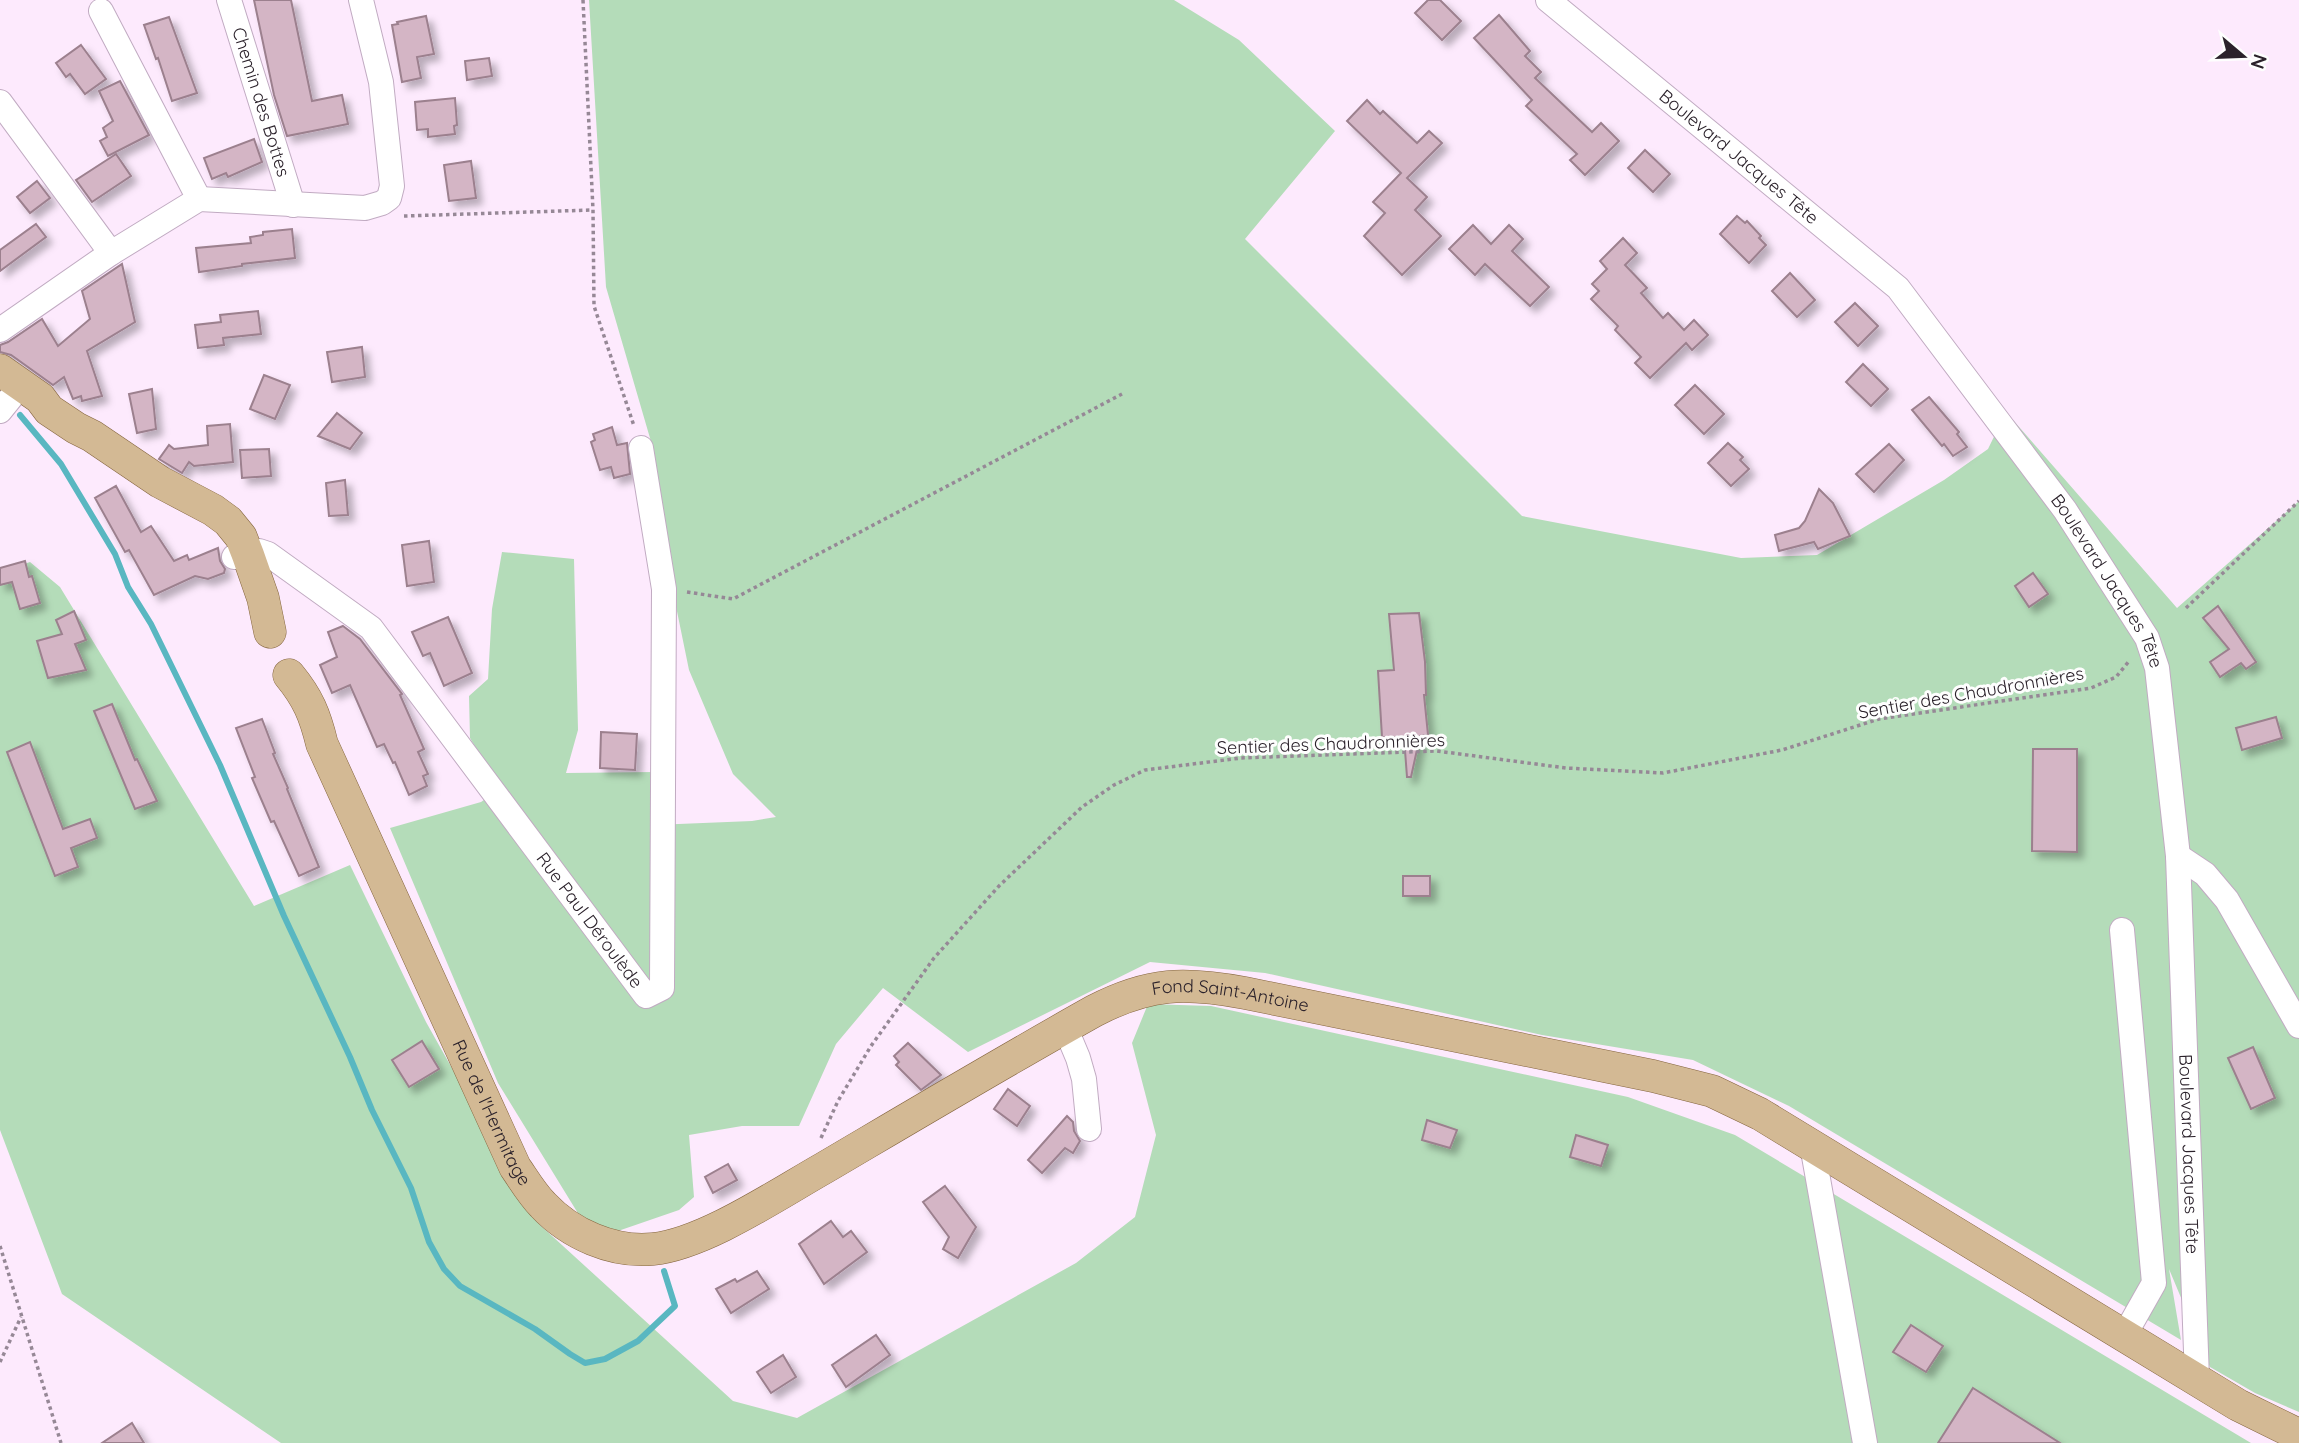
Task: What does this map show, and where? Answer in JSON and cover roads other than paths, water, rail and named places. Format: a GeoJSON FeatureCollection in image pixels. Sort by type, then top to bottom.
{"type":"FeatureCollection","features":[{"type":"Feature","properties":{"kind":"main road","name":"Rue de l'Hermitage"},"geometry":{"type":"LineString","coordinates":[[20,384],[49,410],[183,495],[240,555],[257,611],[270,632],[289,675],[295,699],[308,728],[322,744],[515,1167],[542,1205],[591,1239],[630,1249],[653,1249],[680,1243],[709,1232],[813,1174]]}},
{"type":"Feature","properties":{"kind":"main road","name":"Fond Saint-Antoine"},"geometry":{"type":"LineString","coordinates":[[813,1174],[1065,1027],[1126,996],[1157,989],[1196,985],[1687,1083],[1712,1091],[1741,1104],[1812,1146],[2197,1379]]}},
{"type":"Feature","properties":{"kind":"main road"},"geometry":{"type":"LineString","coordinates":[[2197,1379],[2238,1405],[2299,1435]]}},
{"type":"Feature","properties":{"kind":"street","name":"Chemin des Bottes"},"geometry":{"type":"LineString","coordinates":[[229,0],[293,205]]}},
{"type":"Feature","properties":{"kind":"street","name":"Chemin des Bottes"},"geometry":{"type":"LineString","coordinates":[[200,200],[365,208],[389,198],[392,186],[381,82],[361,0]]}},
{"type":"Feature","properties":{"kind":"street","name":"Boulevard Jacques Tête"},"geometry":{"type":"LineString","coordinates":[[1548,0],[1898,288],[2066,510],[2147,638],[2157,668],[2178,856],[2197,1379]]}},
{"type":"Feature","properties":{"kind":"street"},"geometry":{"type":"LineString","coordinates":[[0,330],[111,253],[200,200],[101,11]]}},
{"type":"Feature","properties":{"kind":"street"},"geometry":{"type":"LineString","coordinates":[[0,102],[111,253]]}},
{"type":"Feature","properties":{"kind":"street"},"geometry":{"type":"LineString","coordinates":[[0,411],[20,384]]}},
{"type":"Feature","properties":{"kind":"street","name":"Rue Paul Déroulède"},"geometry":{"type":"LineString","coordinates":[[240,555],[258,551],[268,554],[371,628],[646,996],[662,988],[664,589],[641,448]]}},
{"type":"Feature","properties":{"kind":"street"},"geometry":{"type":"LineString","coordinates":[[2178,856],[2205,874],[2227,900],[2299,1026]]}},
{"type":"Feature","properties":{"kind":"street"},"geometry":{"type":"LineString","coordinates":[[2122,930],[2154,1283],[2124,1336]]}},
{"type":"Feature","properties":{"kind":"street"},"geometry":{"type":"LineString","coordinates":[[1065,1027],[1084,1079],[1088,1129]]}},
{"type":"Feature","properties":{"kind":"street"},"geometry":{"type":"LineString","coordinates":[[1812,1146],[1865,1443]]}},
{"type":"Feature","properties":{"kind":"waterway"},"geometry":{"type":"LineString","coordinates":[[20,415],[61,464],[115,554],[128,587],[151,624],[220,765],[284,916],[372,1110],[411,1188],[429,1242],[444,1269],[460,1286],[535,1329],[585,1363],[605,1359],[638,1341],[675,1306],[664,1271]]}}]}
